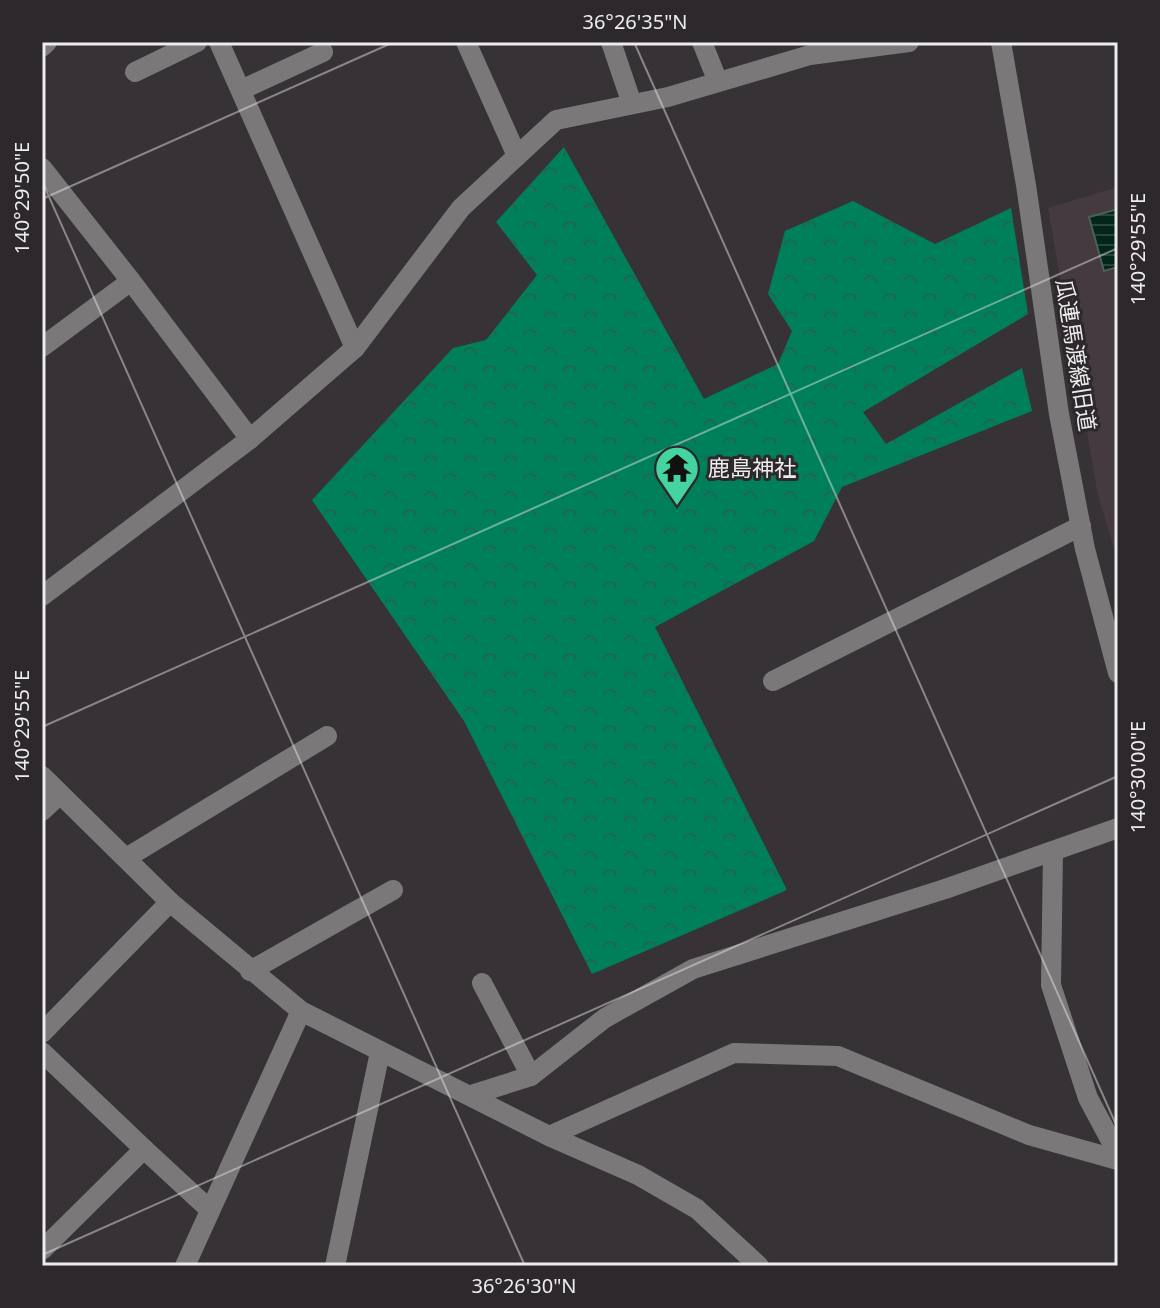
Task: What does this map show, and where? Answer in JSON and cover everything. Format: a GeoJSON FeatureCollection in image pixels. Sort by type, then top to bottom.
{"type":"FeatureCollection","features":[{"type":"Feature","properties":{"kind":"street"},"geometry":{"type":"LineString","coordinates":[[42,47],[47,42]]}},
{"type":"Feature","properties":{"kind":"street"},"geometry":{"type":"LineString","coordinates":[[135,72],[197,42]]}},
{"type":"Feature","properties":{"kind":"street"},"geometry":{"type":"LineString","coordinates":[[219,42],[355,348]]}},
{"type":"Feature","properties":{"kind":"street"},"geometry":{"type":"LineString","coordinates":[[466,42],[517,156]]}},
{"type":"Feature","properties":{"kind":"street"},"geometry":{"type":"LineString","coordinates":[[611,42],[632,104]]}},
{"type":"Feature","properties":{"kind":"street"},"geometry":{"type":"LineString","coordinates":[[702,42],[718,82]]}},
{"type":"Feature","properties":{"kind":"street"},"geometry":{"type":"LineString","coordinates":[[42,596],[250,439],[355,348],[461,208],[556,120],[718,82],[810,55],[909,42]]}},
{"type":"Feature","properties":{"kind":"street","name":"瓜連馬渡線旧道"},"geometry":{"type":"LineString","coordinates":[[1001,42],[1026,185],[1059,414],[1081,526],[1118,673]]}},
{"type":"Feature","properties":{"kind":"street"},"geometry":{"type":"LineString","coordinates":[[241,90],[323,52]]}},
{"type":"Feature","properties":{"kind":"street"},"geometry":{"type":"LineString","coordinates":[[42,168],[250,439]]}},
{"type":"Feature","properties":{"kind":"street"},"geometry":{"type":"LineString","coordinates":[[42,347],[131,281]]}},
{"type":"Feature","properties":{"kind":"street"},"geometry":{"type":"LineString","coordinates":[[773,681],[1081,526]]}},
{"type":"Feature","properties":{"kind":"street"},"geometry":{"type":"LineString","coordinates":[[126,858],[327,736]]}},
{"type":"Feature","properties":{"kind":"street"},"geometry":{"type":"LineString","coordinates":[[42,776],[170,902],[301,1011],[549,1136],[638,1175],[697,1209],[759,1266]]}},
{"type":"Feature","properties":{"kind":"street"},"geometry":{"type":"LineString","coordinates":[[42,811],[60,794]]}},
{"type":"Feature","properties":{"kind":"street"},"geometry":{"type":"LineString","coordinates":[[471,1095],[531,1076],[605,1018],[693,969],[860,918],[1118,828]]}},
{"type":"Feature","properties":{"kind":"street"},"geometry":{"type":"LineString","coordinates":[[1053,852],[1051,985],[1088,1098],[1118,1157]]}},
{"type":"Feature","properties":{"kind":"street"},"geometry":{"type":"LineString","coordinates":[[250,971],[393,890]]}},
{"type":"Feature","properties":{"kind":"street"},"geometry":{"type":"LineString","coordinates":[[42,1033],[170,902]]}},
{"type":"Feature","properties":{"kind":"street"},"geometry":{"type":"LineString","coordinates":[[482,983],[531,1076]]}},
{"type":"Feature","properties":{"kind":"street"},"geometry":{"type":"LineString","coordinates":[[185,1266],[301,1011]]}},
{"type":"Feature","properties":{"kind":"street"},"geometry":{"type":"LineString","coordinates":[[42,1052],[210,1210]]}},
{"type":"Feature","properties":{"kind":"street"},"geometry":{"type":"LineString","coordinates":[[335,1266],[380,1052]]}},
{"type":"Feature","properties":{"kind":"street"},"geometry":{"type":"LineString","coordinates":[[549,1136],[734,1053],[838,1056],[1029,1135],[1118,1157]]}},
{"type":"Feature","properties":{"kind":"street"},"geometry":{"type":"LineString","coordinates":[[42,1250],[144,1149]]}},
{"type":"Feature","properties":{"kind":"shaded area"},"geometry":{"type":"Polygon","coordinates":[[[1118,187],[1118,561],[1098,496],[1048,208],[1118,187]]]}},
{"type":"Feature","properties":{"kind":"shaded area"},"geometry":{"type":"Polygon","coordinates":[[[1118,209],[1118,267],[1104,271],[1089,217],[1118,209]]]}},
{"type":"Feature","properties":{"kind":"green space"},"geometry":{"type":"Polygon","coordinates":[[[564,147],[704,399],[778,364],[792,331],[768,294],[785,231],[853,201],[935,244],[1011,208],[1028,314],[863,412],[886,444],[1022,368],[1032,411],[842,487],[814,541],[655,627],[787,890],[592,974],[464,721],[312,500],[453,348],[486,340],[537,275],[496,222],[564,147]]]}},
{"type":"Feature","properties":{"kind":"place","name":"鹿島神社"},"geometry":{"type":"Point","coordinates":[677,507]}}]}
